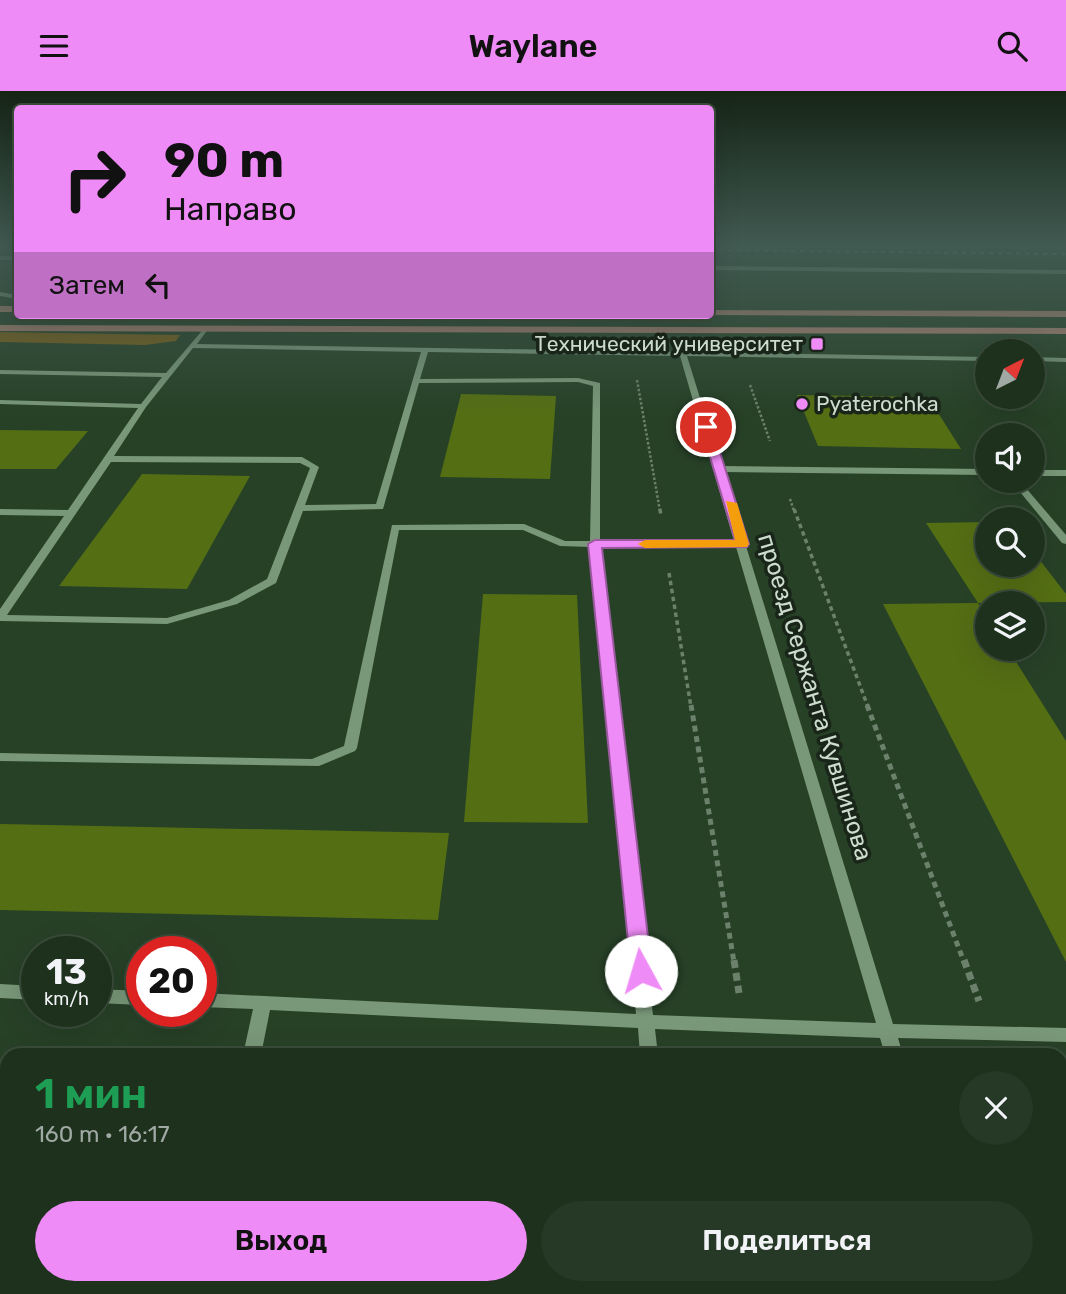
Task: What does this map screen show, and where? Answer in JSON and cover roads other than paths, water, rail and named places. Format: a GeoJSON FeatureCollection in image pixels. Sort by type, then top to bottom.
{"type":"FeatureCollection","features":[{"type":"Feature","properties":{"kind":"main road"},"geometry":{"type":"LineString","coordinates":[[714,313],[1066,314]]}},
{"type":"Feature","properties":{"kind":"main road"},"geometry":{"type":"LineString","coordinates":[[0,328],[1066,331]]}},
{"type":"Feature","properties":{"kind":"street"},"geometry":{"type":"LineString","coordinates":[[0,618],[143,405],[206,328]]}},
{"type":"Feature","properties":{"kind":"street"},"geometry":{"type":"LineString","coordinates":[[191,346],[975,359]]}},
{"type":"Feature","properties":{"kind":"street"},"geometry":{"type":"LineString","coordinates":[[299,507],[380,507],[425,349]]}},
{"type":"Feature","properties":{"kind":"street","name":"проезд Сержанта Кувшинова"},"geometry":{"type":"LineString","coordinates":[[683,354],[743,544],[892,1048]]}},
{"type":"Feature","properties":{"kind":"street"},"geometry":{"type":"LineString","coordinates":[[1045,359],[1066,360]]}},
{"type":"Feature","properties":{"kind":"street"},"geometry":{"type":"LineString","coordinates":[[0,372],[167,375]]}},
{"type":"Feature","properties":{"kind":"street"},"geometry":{"type":"LineString","coordinates":[[416,380],[578,380],[597,385],[595,544],[649,1048]]}},
{"type":"Feature","properties":{"kind":"street"},"geometry":{"type":"LineString","coordinates":[[0,402],[143,405]]}},
{"type":"Feature","properties":{"kind":"street"},"geometry":{"type":"LineString","coordinates":[[0,618],[167,621],[233,602],[272,581],[315,467],[302,460],[108,459]]}},
{"type":"Feature","properties":{"kind":"street"},"geometry":{"type":"LineString","coordinates":[[1025,493],[1066,541]]}},
{"type":"Feature","properties":{"kind":"street"},"geometry":{"type":"LineString","coordinates":[[0,512],[71,513]]}},
{"type":"Feature","properties":{"kind":"street"},"geometry":{"type":"LineString","coordinates":[[0,758],[314,763],[350,748],[395,527],[524,527],[564,544],[743,544]]}},
{"type":"Feature","properties":{"kind":"street"},"geometry":{"type":"LineString","coordinates":[[217,1001],[560,1017],[647,1024]]}},
{"type":"Feature","properties":{"kind":"street"},"geometry":{"type":"LineString","coordinates":[[253,1048],[263,1003]]}},
{"type":"Feature","properties":{"kind":"lane"},"geometry":{"type":"LineString","coordinates":[[720,470],[975,472]]}},
{"type":"Feature","properties":{"kind":"lane"},"geometry":{"type":"LineString","coordinates":[[1045,473],[1066,473]]}},
{"type":"Feature","properties":{"kind":"lane"},"geometry":{"type":"LineString","coordinates":[[0,991],[21,992]]}},
{"type":"Feature","properties":{"kind":"lane"},"geometry":{"type":"LineString","coordinates":[[647,1024],[888,1033],[1066,1035]]}},
{"type":"Feature","properties":{"kind":"place","name":"Технический университет"},"geometry":{"type":"Point","coordinates":[817,344]}},
{"type":"Feature","properties":{"kind":"place","name":"Pyaterochka"},"geometry":{"type":"Point","coordinates":[802,404]}}]}
